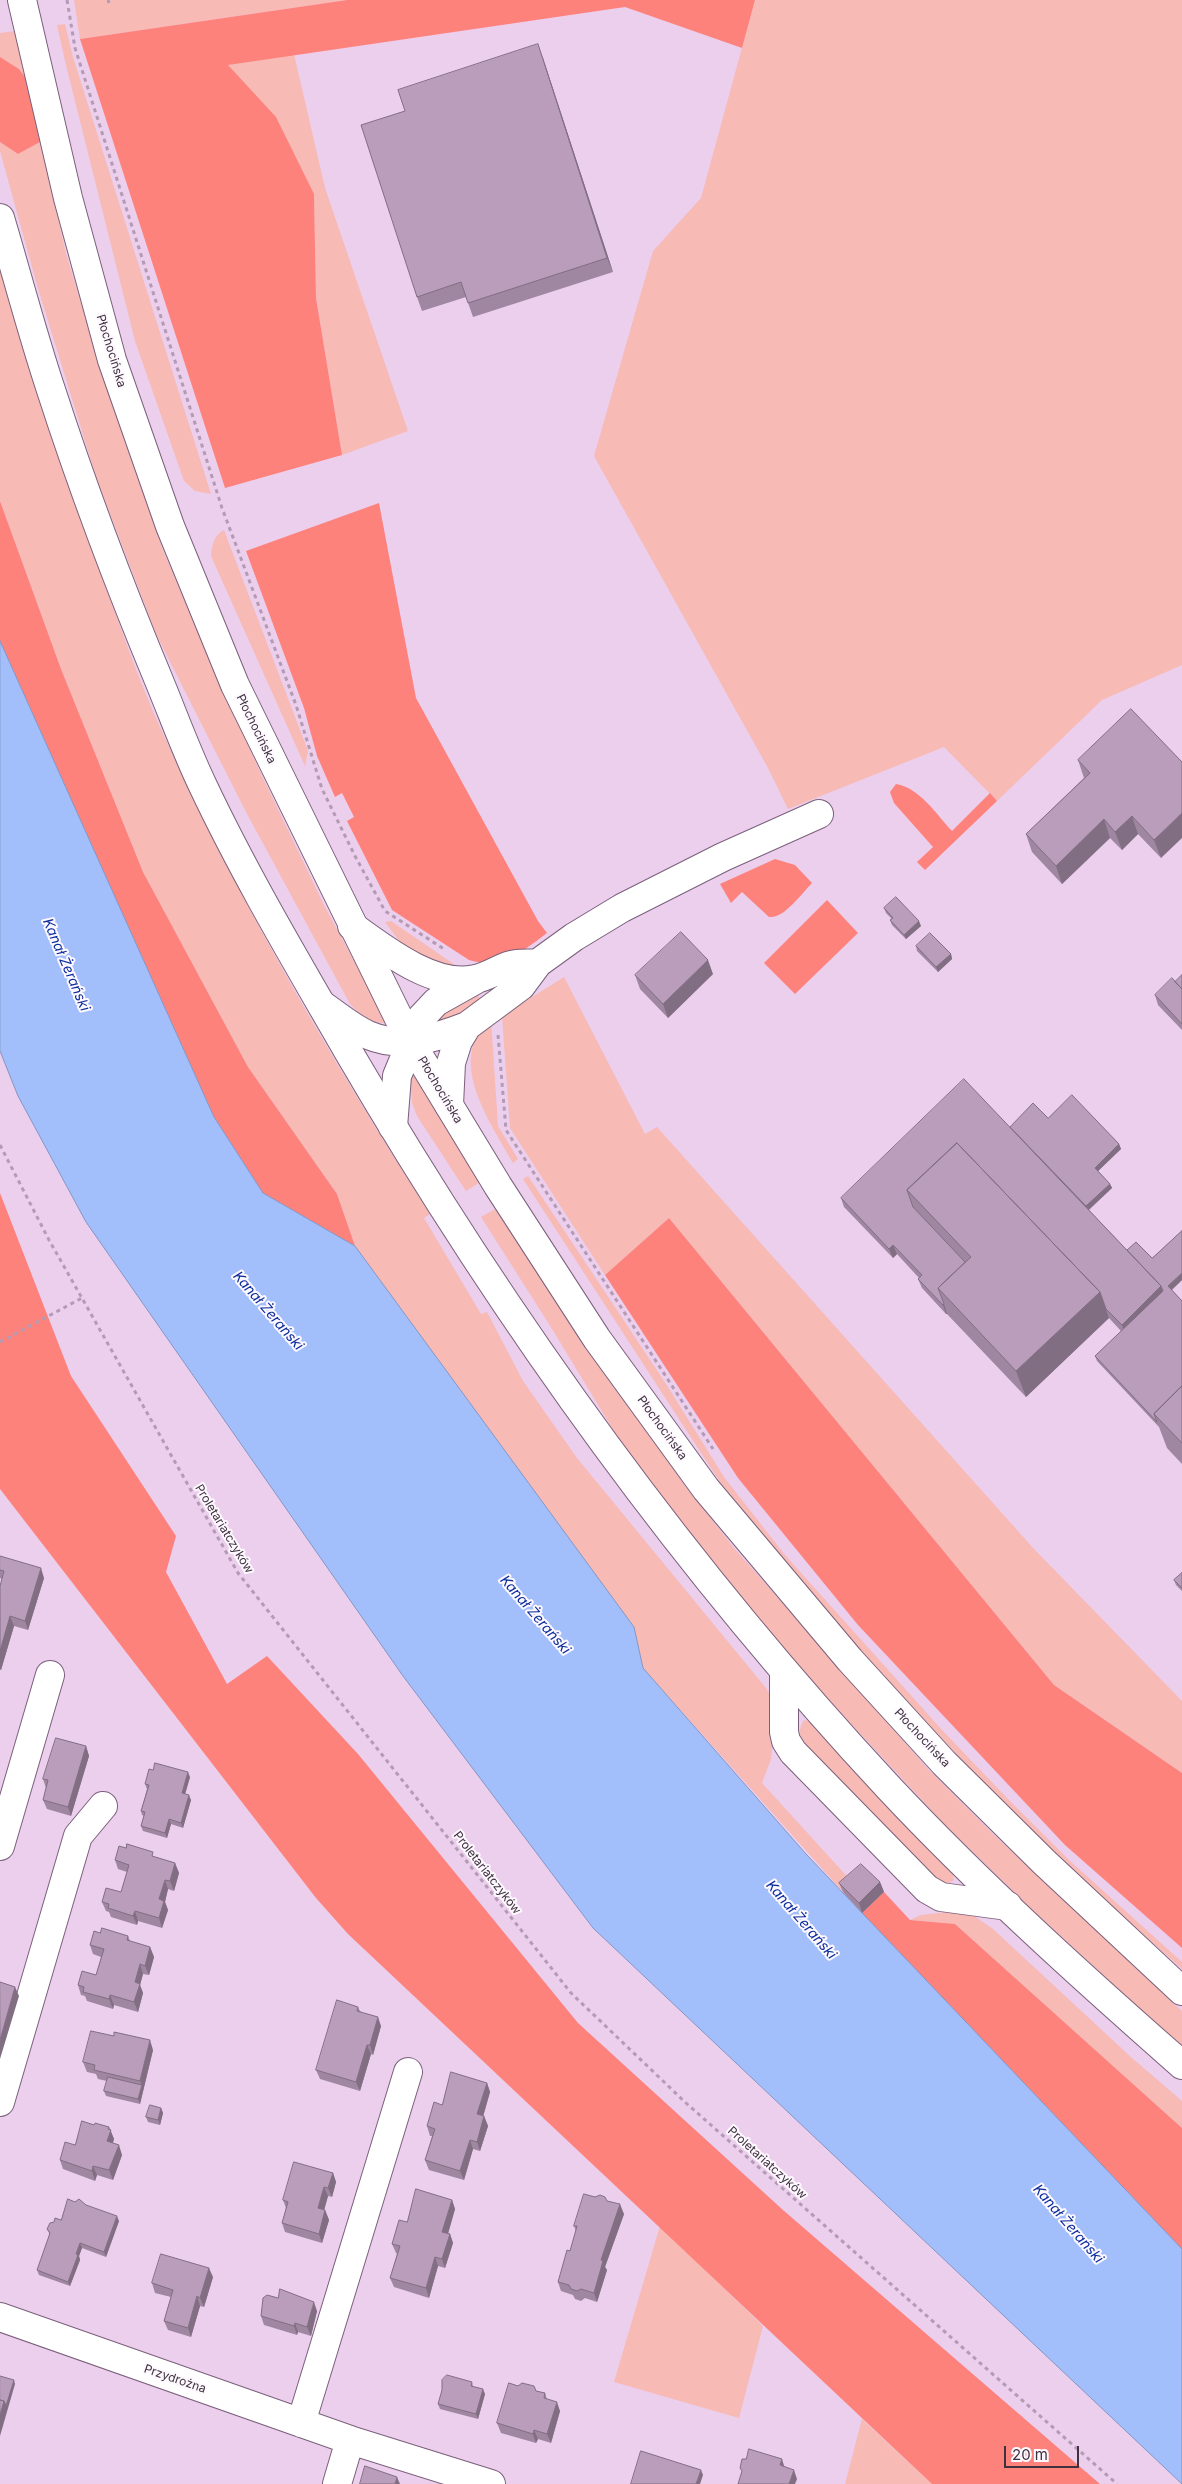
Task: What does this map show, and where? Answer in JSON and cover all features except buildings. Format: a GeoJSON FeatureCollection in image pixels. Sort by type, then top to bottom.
{"type":"FeatureCollection","features":[{"type":"Feature","properties":{"kind":"main road","name":"Płochocińska"},"geometry":{"type":"LineString","coordinates":[[22,0],[68,198],[112,360],[170,526],[235,685],[410,1041],[498,1186],[597,1339],[706,1489],[850,1660],[944,1762],[1044,1862],[1182,1991]]}},
{"type":"Feature","properties":{"kind":"main road"},"geometry":{"type":"LineString","coordinates":[[0,218],[50,388],[108,556],[202,785],[322,1006],[393,1127],[480,1264],[611,1453],[662,1522],[784,1671],[893,1792],[1008,1906],[1182,2065]]}},
{"type":"Feature","properties":{"kind":"main road"},"geometry":{"type":"LineString","coordinates":[[322,1006],[369,1035],[410,1041],[435,1039],[467,1026],[521,986],[538,964],[574,937],[622,908],[723,857],[819,814]]}},
{"type":"Feature","properties":{"kind":"main road"},"geometry":{"type":"LineString","coordinates":[[352,926],[383,948],[417,968],[438,976],[464,981],[477,979]]}},
{"type":"Feature","properties":{"kind":"main road"},"geometry":{"type":"LineString","coordinates":[[393,1127],[397,1076],[410,1041],[422,1018],[436,1002],[477,979],[511,965],[538,964]]}},
{"type":"Feature","properties":{"kind":"main road"},"geometry":{"type":"LineString","coordinates":[[449,1105],[451,1063],[458,1041],[467,1026]]}},
{"type":"Feature","properties":{"kind":"main road"},"geometry":{"type":"LineString","coordinates":[[784,1671],[784,1732],[786,1741],[793,1752],[927,1889],[941,1897],[1008,1906]]}},
{"type":"Feature","properties":{"kind":"main road"},"geometry":{"type":"LineString","coordinates":[[0,1846],[50,1676]]}},
{"type":"Feature","properties":{"kind":"main road"},"geometry":{"type":"LineString","coordinates":[[0,2102],[78,1836],[104,1806]]}},
{"type":"Feature","properties":{"kind":"main road"},"geometry":{"type":"LineString","coordinates":[[301,2423],[408,2072]]}},
{"type":"Feature","properties":{"kind":"main road","name":"Przydrożna"},"geometry":{"type":"LineString","coordinates":[[0,2317],[350,2440],[491,2484]]}},
{"type":"Feature","properties":{"kind":"main road"},"geometry":{"type":"LineString","coordinates":[[337,2484],[350,2440]]}},
{"type":"Feature","properties":{"kind":"path"},"geometry":{"type":"LineString","coordinates":[[67,0],[76,48],[222,508],[296,705],[322,789],[385,911],[451,954]]}},
{"type":"Feature","properties":{"kind":"path"},"geometry":{"type":"LineString","coordinates":[[497,1026],[506,1130],[716,1454]]}},
{"type":"Feature","properties":{"kind":"path","name":"Proletariatczyków"},"geometry":{"type":"LineString","coordinates":[[0,1145],[82,1298],[238,1573],[571,1993],[686,2103],[1117,2484]]}},
{"type":"Feature","properties":{"kind":"path"},"geometry":{"type":"LineString","coordinates":[[0,1342],[82,1298]]}},
{"type":"Feature","properties":{"kind":"shaded area"},"geometry":{"type":"Polygon","coordinates":[[[74,0],[347,0],[80,39],[74,0]]]}},
{"type":"Feature","properties":{"kind":"shaded area"},"geometry":{"type":"Polygon","coordinates":[[[347,0],[755,0],[742,48],[625,7],[228,65],[276,117],[314,194],[316,298],[342,455],[225,488],[80,39],[347,0]]]}},
{"type":"Feature","properties":{"kind":"shaded area"},"geometry":{"type":"Polygon","coordinates":[[[755,0],[1182,0],[1182,665],[1102,700],[997,801],[944,747],[788,809],[768,768],[594,456],[653,251],[701,198],[755,0]]]}},
{"type":"Feature","properties":{"kind":"shaded area"},"geometry":{"type":"Polygon","coordinates":[[[65,24],[73,57],[211,494],[195,491],[184,481],[135,341],[57,25],[65,24]]]}},
{"type":"Feature","properties":{"kind":"shaded area"},"geometry":{"type":"Polygon","coordinates":[[[15,31],[26,78],[19,69],[0,57],[0,33],[15,31]]]}},
{"type":"Feature","properties":{"kind":"shaded area"},"geometry":{"type":"Polygon","coordinates":[[[294,54],[325,188],[408,431],[342,455],[316,298],[314,194],[228,65],[294,54]]]}},
{"type":"Feature","properties":{"kind":"shaded area"},"geometry":{"type":"Polygon","coordinates":[[[0,57],[19,69],[26,78],[40,142],[18,154],[0,142],[0,57]]]}},
{"type":"Feature","properties":{"kind":"shaded area"},"geometry":{"type":"Polygon","coordinates":[[[0,142],[18,154],[40,142],[67,257],[113,408],[163,550],[215,673],[263,778],[324,905],[387,1023],[376,1022],[366,1018],[350,1004],[246,812],[156,634],[97,480],[37,285],[0,151],[0,142]]]}},
{"type":"Feature","properties":{"kind":"shaded area"},"geometry":{"type":"Polygon","coordinates":[[[0,265],[65,475],[128,647],[160,727],[220,853],[320,1036],[430,1214],[424,1218],[481,1314],[487,1312],[523,1381],[577,1458],[766,1688],[775,1702],[771,1759],[762,1783],[853,1883],[843,1892],[643,1668],[634,1627],[355,1246],[337,1194],[248,1067],[143,872],[61,669],[0,501],[0,265]]]}},
{"type":"Feature","properties":{"kind":"shaded area"},"geometry":{"type":"Polygon","coordinates":[[[0,501],[61,669],[143,872],[248,1067],[337,1194],[355,1246],[263,1193],[214,1117],[0,641],[0,501]]]}},
{"type":"Feature","properties":{"kind":"shaded area"},"geometry":{"type":"Polygon","coordinates":[[[379,503],[416,698],[538,921],[547,933],[520,952],[501,961],[491,963],[469,960],[392,910],[347,821],[354,817],[342,793],[335,797],[317,756],[304,708],[246,551],[379,503]]]}},
{"type":"Feature","properties":{"kind":"shaded area"},"geometry":{"type":"Polygon","coordinates":[[[224,530],[308,751],[305,766],[211,556],[214,541],[224,530]]]}},
{"type":"Feature","properties":{"kind":"shaded area"},"geometry":{"type":"Polygon","coordinates":[[[896,784],[905,786],[920,796],[952,831],[990,793],[997,801],[925,870],[917,862],[933,847],[894,803],[890,792],[896,784]]]}},
{"type":"Feature","properties":{"kind":"shaded area"},"geometry":{"type":"Polygon","coordinates":[[[775,859],[795,865],[812,883],[787,910],[775,917],[769,917],[742,892],[731,903],[720,884],[775,859]]]}},
{"type":"Feature","properties":{"kind":"shaded area"},"geometry":{"type":"Polygon","coordinates":[[[827,900],[858,933],[795,994],[764,963],[827,900]]]}},
{"type":"Feature","properties":{"kind":"shaded area"},"geometry":{"type":"Polygon","coordinates":[[[391,921],[461,969],[447,968],[404,947],[385,922],[391,921]]]}},
{"type":"Feature","properties":{"kind":"shaded area"},"geometry":{"type":"Polygon","coordinates":[[[564,977],[645,1134],[657,1127],[1034,1549],[1182,1701],[1182,1773],[1054,1685],[669,1218],[605,1275],[510,1128],[502,1016],[564,977]]]}},
{"type":"Feature","properties":{"kind":"shaded area"},"geometry":{"type":"Polygon","coordinates":[[[474,990],[481,1000],[460,1017],[434,1024],[436,1013],[474,990]]]}},
{"type":"Feature","properties":{"kind":"shaded area"},"geometry":{"type":"Polygon","coordinates":[[[491,1019],[498,1126],[518,1159],[513,1163],[484,1110],[476,1091],[472,1072],[472,1053],[478,1035],[491,1019]]]}},
{"type":"Feature","properties":{"kind":"shaded area"},"geometry":{"type":"Polygon","coordinates":[[[416,1074],[482,1181],[466,1191],[417,1116],[412,1103],[410,1076],[416,1074]]]}},
{"type":"Feature","properties":{"kind":"shaded area"},"geometry":{"type":"Polygon","coordinates":[[[528,1176],[668,1387],[724,1477],[785,1555],[942,1730],[1007,1798],[1069,1860],[1182,1962],[1182,1969],[1070,1869],[989,1789],[847,1637],[720,1482],[523,1179],[528,1176]]]}},
{"type":"Feature","properties":{"kind":"shaded area"},"geometry":{"type":"Polygon","coordinates":[[[0,1193],[71,1376],[176,1536],[166,1572],[227,1684],[267,1656],[358,1754],[578,2023],[783,2210],[1100,2484],[932,2484],[348,1934],[316,1898],[0,1489],[0,1193]]]}},
{"type":"Feature","properties":{"kind":"shaded area"},"geometry":{"type":"Polygon","coordinates":[[[497,1208],[567,1317],[686,1487],[734,1548],[928,1769],[993,1834],[1182,2011],[1182,2047],[1041,1918],[945,1825],[806,1675],[730,1586],[623,1446],[481,1217],[497,1208]]]}},
{"type":"Feature","properties":{"kind":"shaded area"},"geometry":{"type":"Polygon","coordinates":[[[669,1218],[1054,1685],[1182,1773],[1182,1948],[1065,1845],[858,1625],[738,1478],[605,1275],[669,1218]]]}},
{"type":"Feature","properties":{"kind":"shaded area"},"geometry":{"type":"Polygon","coordinates":[[[804,1720],[812,1722],[952,1872],[954,1880],[947,1884],[931,1877],[806,1748],[800,1734],[804,1720]]]}},
{"type":"Feature","properties":{"kind":"shaded area"},"geometry":{"type":"Polygon","coordinates":[[[884,1892],[910,1920],[955,1924],[1182,2128],[1182,2249],[862,1913],[884,1892]]]}},
{"type":"Feature","properties":{"kind":"shaded area"},"geometry":{"type":"Polygon","coordinates":[[[948,1912],[971,1914],[993,1929],[1132,2058],[1182,2101],[1182,2128],[955,1924],[910,1920],[921,1915],[948,1912]]]}},
{"type":"Feature","properties":{"kind":"shaded area"},"geometry":{"type":"Polygon","coordinates":[[[660,2226],[763,2326],[739,2418],[614,2382],[660,2226]]]}},
{"type":"Feature","properties":{"kind":"shaded area"},"geometry":{"type":"Polygon","coordinates":[[[862,2419],[932,2484],[845,2484],[862,2419]]]}},
{"type":"Feature","properties":{"kind":"water","name":"Kanał Żerański"},"geometry":{"type":"Polygon","coordinates":[[[0,641],[214,1117],[263,1193],[355,1246],[634,1627],[643,1668],[806,1854],[1182,2249],[1182,2484],[593,1928],[403,1676],[86,1222],[18,1096],[0,1051],[0,641]]]}}]}
